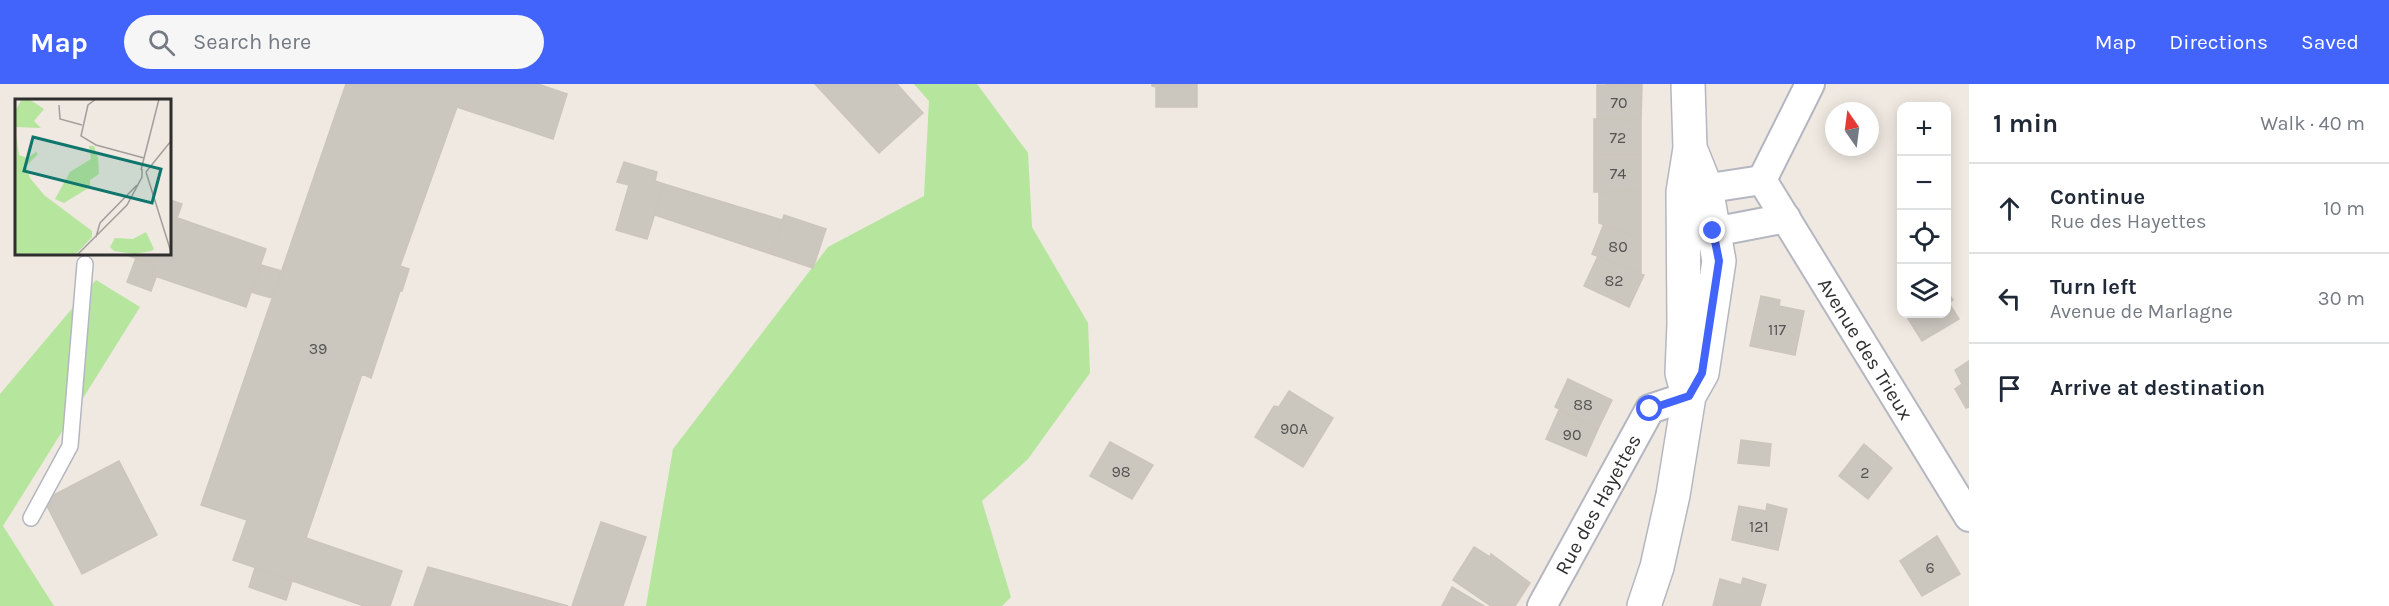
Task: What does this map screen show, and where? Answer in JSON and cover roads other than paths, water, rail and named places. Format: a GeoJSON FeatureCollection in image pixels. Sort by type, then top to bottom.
{"type":"FeatureCollection","features":[{"type":"Feature","properties":{"kind":"main road"},"geometry":{"type":"LineString","coordinates":[[1688,84],[1690,148],[1695,190],[1682,373],[1689,396]]}},
{"type":"Feature","properties":{"kind":"main road"},"geometry":{"type":"LineString","coordinates":[[1644,606],[1657,567],[1673,495],[1689,396],[1702,373],[1719,261],[1713,231],[1695,190]]}},
{"type":"Feature","properties":{"kind":"street"},"geometry":{"type":"LineString","coordinates":[[1695,190],[1762,180],[1810,84]]}},
{"type":"Feature","properties":{"kind":"street","name":"Avenue des Trieux"},"geometry":{"type":"LineString","coordinates":[[1762,180],[1969,517]]}},
{"type":"Feature","properties":{"kind":"street"},"geometry":{"type":"LineString","coordinates":[[1713,231],[1786,218]]}},
{"type":"Feature","properties":{"kind":"street","name":"Rue des Hayettes"},"geometry":{"type":"LineString","coordinates":[[1542,606],[1650,409],[1689,396]]}},
{"type":"Feature","properties":{"kind":"lane"},"geometry":{"type":"LineString","coordinates":[[31,518],[70,446],[85,264]]}}]}
